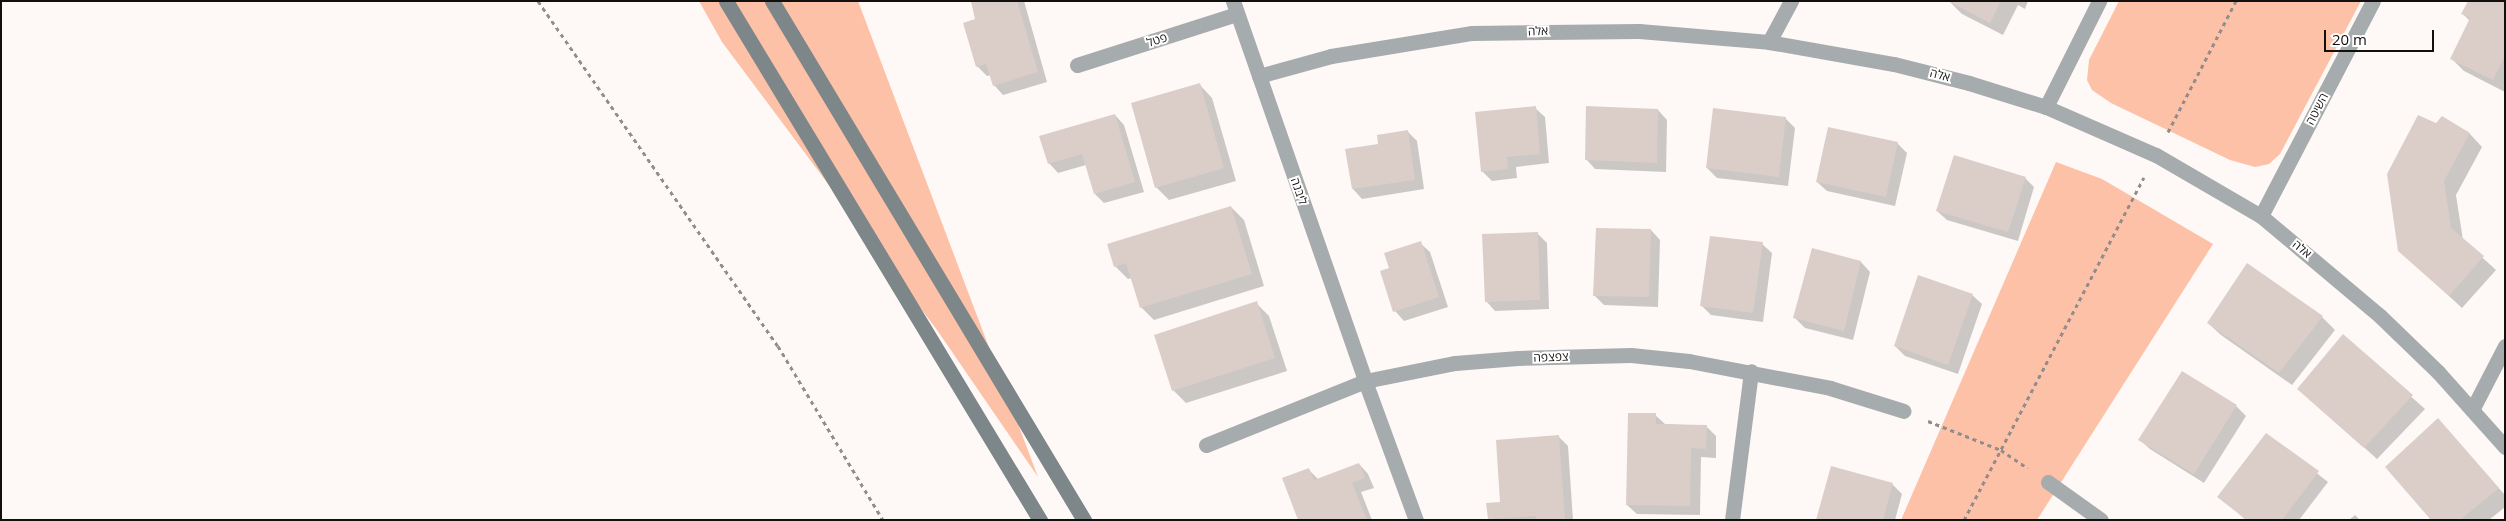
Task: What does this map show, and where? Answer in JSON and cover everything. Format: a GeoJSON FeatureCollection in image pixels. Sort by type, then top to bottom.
{"type":"FeatureCollection","features":[{"type":"Feature","properties":{"kind":"main road"},"geometry":{"type":"LineString","coordinates":[[726,1],[1040,520]]}},
{"type":"Feature","properties":{"kind":"main road"},"geometry":{"type":"LineString","coordinates":[[772,1],[1084,520]]}},
{"type":"Feature","properties":{"kind":"street"},"geometry":{"type":"LineString","coordinates":[[1769,42],[1791,1]]}},
{"type":"Feature","properties":{"kind":"street"},"geometry":{"type":"LineString","coordinates":[[2046,106],[2099,1]]}},
{"type":"Feature","properties":{"kind":"street","name":"השיטה"},"geometry":{"type":"LineString","coordinates":[[2261,216],[2373,1]]}},
{"type":"Feature","properties":{"kind":"street","name":"פטל"},"geometry":{"type":"LineString","coordinates":[[1076,65],[1235,8]]}},
{"type":"Feature","properties":{"kind":"street","name":"ליבנה"},"geometry":{"type":"LineString","coordinates":[[1235,8],[1365,381],[1416,520]]}},
{"type":"Feature","properties":{"kind":"street","name":"אלה"},"geometry":{"type":"LineString","coordinates":[[1259,76],[1331,56],[1472,33],[1639,32],[1769,42],[1894,64],[2046,106],[2156,155],[2261,216],[2380,316],[2472,410],[2505,447]]}},
{"type":"Feature","properties":{"kind":"street"},"geometry":{"type":"LineString","coordinates":[[2472,410],[2505,346]]}},
{"type":"Feature","properties":{"kind":"street","name":"צפצפה"},"geometry":{"type":"LineString","coordinates":[[1206,445],[1365,381],[1455,363],[1573,356],[1631,355],[1751,372],[1830,388],[1904,411]]}},
{"type":"Feature","properties":{"kind":"street"},"geometry":{"type":"LineString","coordinates":[[1732,520],[1751,372]]}},
{"type":"Feature","properties":{"kind":"street"},"geometry":{"type":"LineString","coordinates":[[2048,482],[2101,520]]}},
{"type":"Feature","properties":{"kind":"path"},"geometry":{"type":"LineString","coordinates":[[538,1],[778,346],[882,520]]}},
{"type":"Feature","properties":{"kind":"path"},"geometry":{"type":"LineString","coordinates":[[1964,520],[2236,1]]}},
{"type":"Feature","properties":{"kind":"path"},"geometry":{"type":"LineString","coordinates":[[1904,411],[2001,450],[2048,482]]}},
{"type":"Feature","properties":{"kind":"shaded area"},"geometry":{"type":"Polygon","coordinates":[[[699,1],[858,1],[1038,477],[937,330],[722,42],[699,1]]]}},
{"type":"Feature","properties":{"kind":"shaded area"},"geometry":{"type":"Polygon","coordinates":[[[2119,1],[2361,1],[2280,154],[2269,164],[2255,167],[2230,160],[2111,103],[2092,90],[2087,80],[2089,60],[2119,1]]]}},
{"type":"Feature","properties":{"kind":"shaded area"},"geometry":{"type":"Polygon","coordinates":[[[2056,162],[2102,179],[2213,244],[2037,520],[1901,520],[2056,162]]]}},
{"type":"Feature","properties":{"kind":"building"},"geometry":{"type":"Polygon","coordinates":[[[1017,1],[1038,72],[993,86],[986,64],[976,67],[963,23],[975,19],[971,2],[1017,1]]]}},
{"type":"Feature","properties":{"kind":"building"},"geometry":{"type":"Polygon","coordinates":[[[1948,1],[2001,1],[1990,23],[1948,1]]]}},
{"type":"Feature","properties":{"kind":"building"},"geometry":{"type":"Polygon","coordinates":[[[2468,1],[2505,1],[2505,56],[2493,80],[2450,59],[2470,18],[2461,14],[2468,1]]]}},
{"type":"Feature","properties":{"kind":"building"},"geometry":{"type":"Polygon","coordinates":[[[1200,83],[1224,168],[1155,188],[1131,103],[1200,83]]]}},
{"type":"Feature","properties":{"kind":"building"},"geometry":{"type":"Polygon","coordinates":[[[1536,106],[1540,154],[1507,157],[1508,169],[1481,172],[1475,112],[1536,106]]]}},
{"type":"Feature","properties":{"kind":"building"},"geometry":{"type":"Polygon","coordinates":[[[1586,106],[1658,109],[1657,163],[1585,160],[1586,106]]]}},
{"type":"Feature","properties":{"kind":"building"},"geometry":{"type":"Polygon","coordinates":[[[1713,108],[1786,117],[1779,177],[1706,168],[1713,108]]]}},
{"type":"Feature","properties":{"kind":"building"},"geometry":{"type":"Polygon","coordinates":[[[1115,114],[1135,182],[1094,194],[1082,154],[1048,164],[1039,136],[1115,114]]]}},
{"type":"Feature","properties":{"kind":"building"},"geometry":{"type":"Polygon","coordinates":[[[2418,115],[2436,123],[2442,116],[2470,133],[2444,181],[2451,228],[2484,256],[2449,296],[2398,251],[2387,174],[2418,115]]]}},
{"type":"Feature","properties":{"kind":"building"},"geometry":{"type":"Polygon","coordinates":[[[1828,127],[1898,142],[1886,197],[1816,182],[1828,127]]]}},
{"type":"Feature","properties":{"kind":"building"},"geometry":{"type":"Polygon","coordinates":[[[1408,130],[1415,180],[1352,189],[1345,149],[1378,144],[1377,135],[1408,130]]]}},
{"type":"Feature","properties":{"kind":"building"},"geometry":{"type":"Polygon","coordinates":[[[1954,155],[2026,177],[2008,232],[1936,211],[1954,155]]]}},
{"type":"Feature","properties":{"kind":"building"},"geometry":{"type":"Polygon","coordinates":[[[1231,206],[1252,274],[1140,308],[1126,263],[1114,267],[1107,244],[1231,206]]]}},
{"type":"Feature","properties":{"kind":"building"},"geometry":{"type":"Polygon","coordinates":[[[1596,228],[1651,229],[1649,297],[1593,296],[1596,228]]]}},
{"type":"Feature","properties":{"kind":"building"},"geometry":{"type":"Polygon","coordinates":[[[1538,232],[1540,300],[1485,302],[1482,234],[1538,232]]]}},
{"type":"Feature","properties":{"kind":"building"},"geometry":{"type":"Polygon","coordinates":[[[1710,236],[1763,242],[1753,313],[1700,306],[1710,236]]]}},
{"type":"Feature","properties":{"kind":"building"},"geometry":{"type":"Polygon","coordinates":[[[1421,241],[1439,297],[1393,312],[1380,271],[1389,268],[1384,253],[1421,241]]]}},
{"type":"Feature","properties":{"kind":"building"},"geometry":{"type":"Polygon","coordinates":[[[1812,248],[1861,261],[1844,331],[1793,318],[1812,248]]]}},
{"type":"Feature","properties":{"kind":"building"},"geometry":{"type":"Polygon","coordinates":[[[2247,263],[2323,316],[2279,373],[2207,323],[2247,263]]]}},
{"type":"Feature","properties":{"kind":"building"},"geometry":{"type":"Polygon","coordinates":[[[1918,275],[1973,294],[1948,365],[1894,346],[1918,275]]]}},
{"type":"Feature","properties":{"kind":"building"},"geometry":{"type":"Polygon","coordinates":[[[1257,301],[1275,358],[1172,391],[1154,335],[1257,301]]]}},
{"type":"Feature","properties":{"kind":"building"},"geometry":{"type":"Polygon","coordinates":[[[2343,334],[2413,395],[2364,448],[2297,389],[2343,334]]]}},
{"type":"Feature","properties":{"kind":"building"},"geometry":{"type":"Polygon","coordinates":[[[2182,371],[2237,405],[2194,474],[2138,440],[2182,371]]]}},
{"type":"Feature","properties":{"kind":"building"},"geometry":{"type":"Polygon","coordinates":[[[1628,413],[1656,413],[1656,424],[1707,425],[1706,449],[1691,448],[1690,506],[1626,505],[1628,413]]]}},
{"type":"Feature","properties":{"kind":"building"},"geometry":{"type":"Polygon","coordinates":[[[2438,418],[2499,488],[2460,520],[2431,520],[2385,467],[2438,418]]]}},
{"type":"Feature","properties":{"kind":"building"},"geometry":{"type":"Polygon","coordinates":[[[2266,433],[2319,471],[2282,520],[2247,520],[2217,497],[2266,433]]]}},
{"type":"Feature","properties":{"kind":"building"},"geometry":{"type":"Polygon","coordinates":[[[1559,435],[1565,520],[1536,520],[1536,516],[1488,519],[1486,503],[1500,502],[1496,440],[1559,435]]]}},
{"type":"Feature","properties":{"kind":"building"},"geometry":{"type":"Polygon","coordinates":[[[1359,463],[1365,478],[1352,483],[1367,520],[1298,520],[1282,478],[1309,468],[1314,480],[1359,463]]]}},
{"type":"Feature","properties":{"kind":"building"},"geometry":{"type":"Polygon","coordinates":[[[1831,466],[1893,483],[1883,520],[1816,520],[1831,466]]]}}]}
